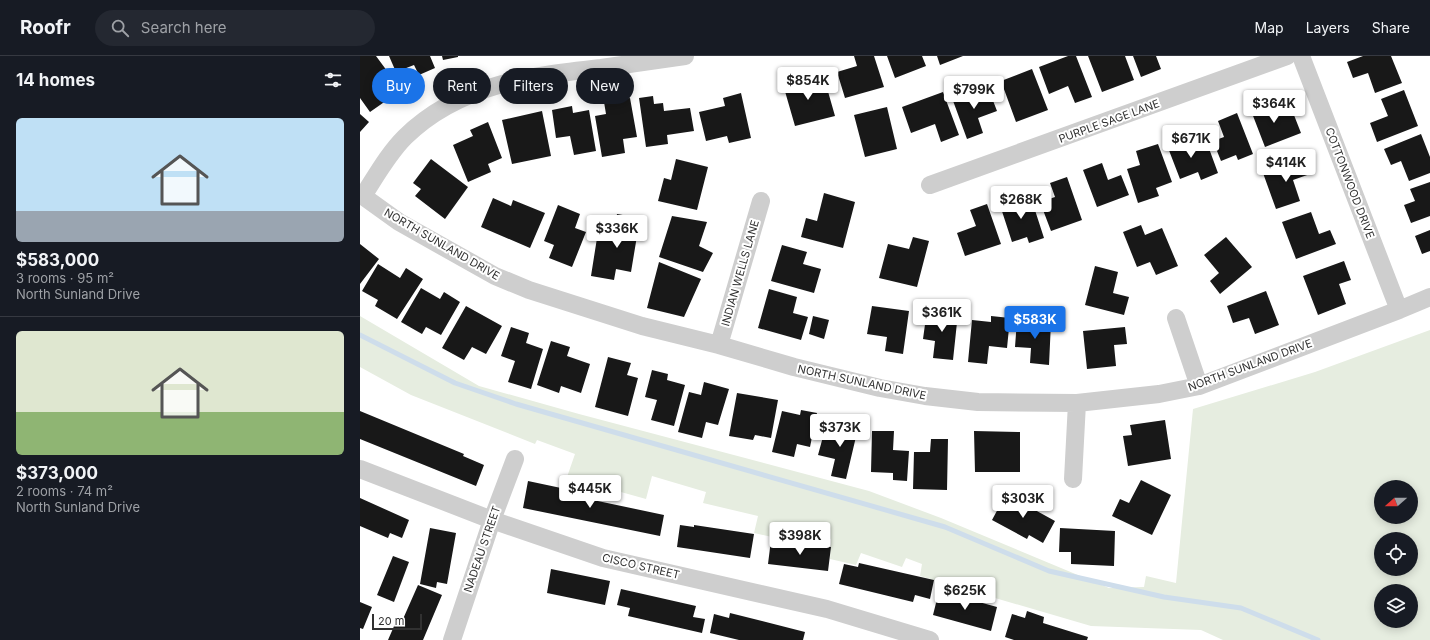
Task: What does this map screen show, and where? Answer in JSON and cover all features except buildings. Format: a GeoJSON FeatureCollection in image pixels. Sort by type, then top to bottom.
{"type":"FeatureCollection","features":[{"type":"Feature","properties":{"kind":"street"},"geometry":{"type":"LineString","coordinates":[[361,195],[404,137],[428,117],[462,97],[498,85],[544,74],[685,56]]}},
{"type":"Feature","properties":{"kind":"street","name":"PURPLE SAGE LANE"},"geometry":{"type":"LineString","coordinates":[[930,185],[1287,56]]}},
{"type":"Feature","properties":{"kind":"street","name":"COTTONWOOD DRIVE"},"geometry":{"type":"LineString","coordinates":[[1301,56],[1399,310]]}},
{"type":"Feature","properties":{"kind":"street","name":"NORTH SUNLAND DRIVE"},"geometry":{"type":"LineString","coordinates":[[361,195],[399,222],[494,276],[529,290],[642,326],[719,344],[794,367],[880,388],[926,396],[978,402],[1077,404],[1159,394],[1199,386],[1430,297]]}},
{"type":"Feature","properties":{"kind":"street","name":"INDIAN WELLS LANE"},"geometry":{"type":"LineString","coordinates":[[719,344],[761,201]]}},
{"type":"Feature","properties":{"kind":"street"},"geometry":{"type":"LineString","coordinates":[[1176,318],[1199,386]]}},
{"type":"Feature","properties":{"kind":"street"},"geometry":{"type":"LineString","coordinates":[[1073,479],[1077,404]]}},
{"type":"Feature","properties":{"kind":"street","name":"NADEAU STREET"},"geometry":{"type":"LineString","coordinates":[[452,640],[492,520],[515,459]]}},
{"type":"Feature","properties":{"kind":"street","name":"CISCO STREET"},"geometry":{"type":"LineString","coordinates":[[360,469],[492,520],[603,558],[827,609],[930,640]]}},
{"type":"Feature","properties":{"kind":"shaded area"},"geometry":{"type":"Polygon","coordinates":[[[360,316],[479,386],[869,491],[941,518],[1109,588],[1144,587],[1146,576],[1176,583],[1193,409],[1315,372],[1430,330],[1430,640],[1223,640],[1201,630],[1091,626],[920,576],[922,564],[906,558],[902,567],[861,553],[856,565],[830,559],[831,539],[776,525],[772,537],[754,533],[758,516],[703,503],[706,492],[652,476],[646,499],[567,477],[575,454],[537,440],[535,444],[411,395],[360,367],[360,316]]]}},
{"type":"Feature","properties":{"kind":"waterway"},"geometry":{"type":"LineString","coordinates":[[360,335],[455,383],[516,404],[945,527],[1049,571],[1164,597],[1241,608],[1318,640]]}}]}
